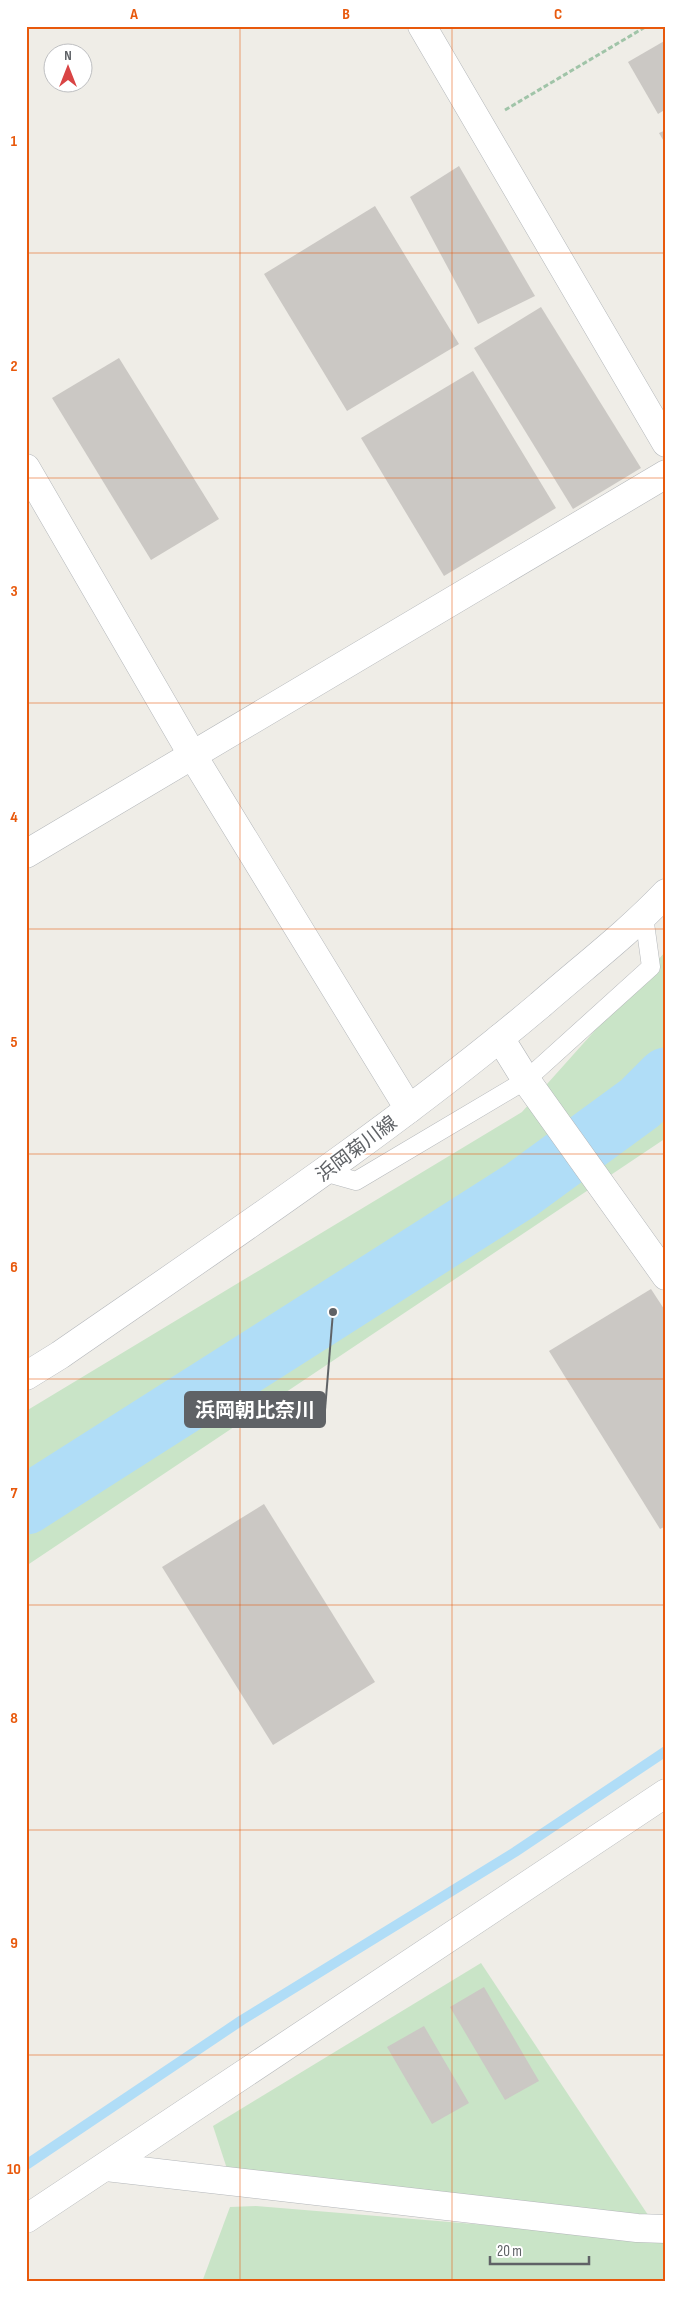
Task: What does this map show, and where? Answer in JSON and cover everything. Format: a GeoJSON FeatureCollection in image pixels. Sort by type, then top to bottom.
{"type":"FeatureCollection","features":[{"type":"Feature","properties":{"kind":"street"},"geometry":{"type":"LineString","coordinates":[[422,26],[666,443]]}},
{"type":"Feature","properties":{"kind":"street"},"geometry":{"type":"LineString","coordinates":[[26,468],[193,756],[409,1109]]}},
{"type":"Feature","properties":{"kind":"street"},"geometry":{"type":"LineString","coordinates":[[26,854],[666,474]]}},
{"type":"Feature","properties":{"kind":"street","name":"浜岡菊川線"},"geometry":{"type":"LineString","coordinates":[[26,1376],[60,1355],[324,1172],[409,1109],[500,1038],[644,916],[666,893]]}},
{"type":"Feature","properties":{"kind":"street"},"geometry":{"type":"LineString","coordinates":[[500,1038],[526,1080],[666,1276]]}},
{"type":"Feature","properties":{"kind":"street"},"geometry":{"type":"LineString","coordinates":[[26,2219],[666,1792]]}},
{"type":"Feature","properties":{"kind":"street"},"geometry":{"type":"LineString","coordinates":[[106,2167],[637,2228],[666,2229]]}},
{"type":"Feature","properties":{"kind":"lane"},"geometry":{"type":"LineString","coordinates":[[324,1172],[356,1181],[526,1080],[651,967],[644,916]]}},
{"type":"Feature","properties":{"kind":"path"},"geometry":{"type":"LineString","coordinates":[[481,125],[647,26]]}},
{"type":"Feature","properties":{"kind":"green space"},"geometry":{"type":"Polygon","coordinates":[[[666,951],[666,1138],[26,1566],[26,1411],[522,1112],[666,951]]]}},
{"type":"Feature","properties":{"kind":"green space"},"geometry":{"type":"Polygon","coordinates":[[[481,1963],[652,2221],[231,2181],[213,2126],[481,1963]]]}},
{"type":"Feature","properties":{"kind":"green space"},"geometry":{"type":"Polygon","coordinates":[[[256,2206],[666,2240],[666,2282],[202,2282],[230,2207],[256,2206]]]}},
{"type":"Feature","properties":{"kind":"building"},"geometry":{"type":"Polygon","coordinates":[[[666,40],[666,109],[658,114],[628,62],[666,40]]]}},
{"type":"Feature","properties":{"kind":"building"},"geometry":{"type":"Polygon","coordinates":[[[666,130],[666,145],[659,133],[666,130]]]}},
{"type":"Feature","properties":{"kind":"building"},"geometry":{"type":"Polygon","coordinates":[[[459,166],[535,296],[478,324],[410,197],[459,166]]]}},
{"type":"Feature","properties":{"kind":"building"},"geometry":{"type":"Polygon","coordinates":[[[375,206],[459,344],[347,411],[264,274],[375,206]]]}},
{"type":"Feature","properties":{"kind":"building"},"geometry":{"type":"Polygon","coordinates":[[[541,307],[641,468],[573,509],[474,348],[541,307]]]}},
{"type":"Feature","properties":{"kind":"building"},"geometry":{"type":"Polygon","coordinates":[[[119,358],[219,519],[151,560],[52,398],[119,358]]]}},
{"type":"Feature","properties":{"kind":"building"},"geometry":{"type":"Polygon","coordinates":[[[473,371],[556,508],[444,576],[361,438],[473,371]]]}},
{"type":"Feature","properties":{"kind":"building"},"geometry":{"type":"Polygon","coordinates":[[[651,1289],[666,1312],[666,1526],[660,1529],[549,1351],[651,1289]]]}},
{"type":"Feature","properties":{"kind":"building"},"geometry":{"type":"Polygon","coordinates":[[[264,1504],[375,1682],[273,1745],[162,1567],[264,1504]]]}},
{"type":"Feature","properties":{"kind":"building"},"geometry":{"type":"Polygon","coordinates":[[[484,1987],[539,2081],[505,2100],[450,2007],[484,1987]]]}},
{"type":"Feature","properties":{"kind":"building"},"geometry":{"type":"Polygon","coordinates":[[[424,2026],[469,2103],[432,2124],[387,2047],[424,2026]]]}},
{"type":"Feature","properties":{"kind":"waterway"},"geometry":{"type":"LineString","coordinates":[[26,1505],[521,1190],[640,1103],[666,1077]]}},
{"type":"Feature","properties":{"kind":"waterway"},"geometry":{"type":"LineString","coordinates":[[26,2165],[242,2020],[515,1852],[666,1751]]}},
{"type":"Feature","properties":{"kind":"place","name":"浜岡朝比奈川"},"geometry":{"type":"Point","coordinates":[333,1312]}}]}
